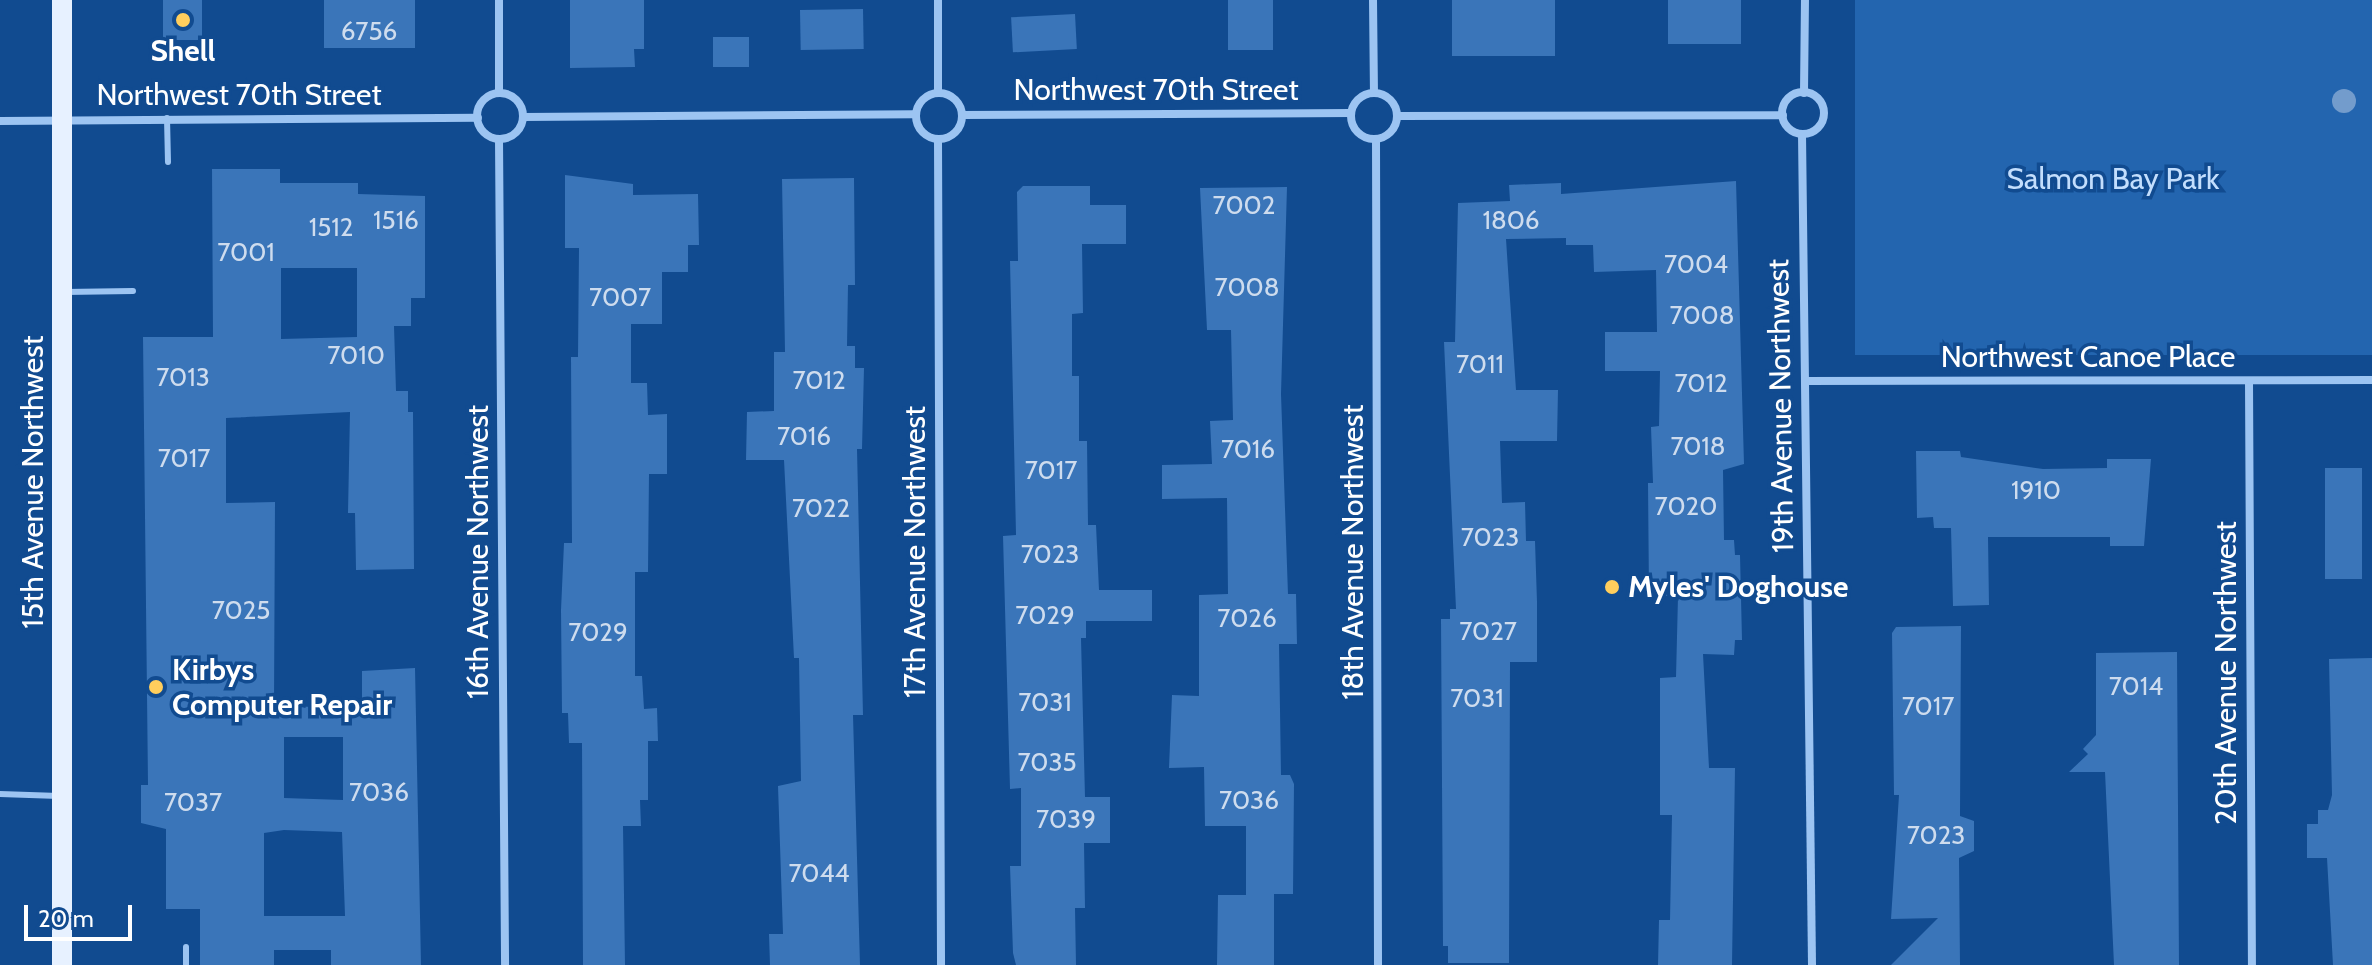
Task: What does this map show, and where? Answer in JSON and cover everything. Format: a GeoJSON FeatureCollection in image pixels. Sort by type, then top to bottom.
{"type":"FeatureCollection","features":[{"type":"Feature","properties":{"kind":"main road","name":"15th Avenue Northwest"},"geometry":{"type":"LineString","coordinates":[[62,0],[62,965]]}},
{"type":"Feature","properties":{"kind":"street"},"geometry":{"type":"LineString","coordinates":[[499,0],[499,93]]}},
{"type":"Feature","properties":{"kind":"street"},"geometry":{"type":"LineString","coordinates":[[938,0],[938,93]]}},
{"type":"Feature","properties":{"kind":"street"},"geometry":{"type":"LineString","coordinates":[[1373,0],[1374,93]]}},
{"type":"Feature","properties":{"kind":"street"},"geometry":{"type":"LineString","coordinates":[[1804,93],[1805,0]]}},
{"type":"Feature","properties":{"kind":"street"},"geometry":{"type":"LineString","coordinates":[[499,93],[516,99],[523,117],[517,132],[499,139],[487,135],[478,118],[484,99],[499,93]]}},
{"type":"Feature","properties":{"kind":"street"},"geometry":{"type":"LineString","coordinates":[[938,93],[955,99],[962,115],[955,133],[938,139],[920,130],[915,114],[922,99],[938,93]]}},
{"type":"Feature","properties":{"kind":"street"},"geometry":{"type":"LineString","coordinates":[[1374,93],[1389,98],[1397,116],[1390,134],[1376,139],[1357,131],[1351,113],[1359,98],[1374,93]]}},
{"type":"Feature","properties":{"kind":"street"},"geometry":{"type":"LineString","coordinates":[[1804,93],[1818,99],[1824,117],[1818,128],[1802,134],[1791,130],[1783,115],[1789,99],[1804,93]]}},
{"type":"Feature","properties":{"kind":"street","name":"Northwest 70th Street"},"geometry":{"type":"LineString","coordinates":[[962,115],[1351,113]]}},
{"type":"Feature","properties":{"kind":"street"},"geometry":{"type":"LineString","coordinates":[[523,117],[915,114]]}},
{"type":"Feature","properties":{"kind":"street"},"geometry":{"type":"LineString","coordinates":[[1397,116],[1783,115]]}},
{"type":"Feature","properties":{"kind":"street","name":"Northwest 70th Street"},"geometry":{"type":"LineString","coordinates":[[0,121],[478,118]]}},
{"type":"Feature","properties":{"kind":"street","name":"19th Avenue Northwest"},"geometry":{"type":"LineString","coordinates":[[1802,134],[1812,965]]}},
{"type":"Feature","properties":{"kind":"street","name":"16th Avenue Northwest"},"geometry":{"type":"LineString","coordinates":[[499,139],[505,965]]}},
{"type":"Feature","properties":{"kind":"street","name":"17th Avenue Northwest"},"geometry":{"type":"LineString","coordinates":[[938,139],[941,965]]}},
{"type":"Feature","properties":{"kind":"street","name":"18th Avenue Northwest"},"geometry":{"type":"LineString","coordinates":[[1376,139],[1378,965]]}},
{"type":"Feature","properties":{"kind":"street","name":"Northwest Canoe Place"},"geometry":{"type":"LineString","coordinates":[[1805,381],[2372,380]]}},
{"type":"Feature","properties":{"kind":"street","name":"20th Avenue Northwest"},"geometry":{"type":"LineString","coordinates":[[2249,381],[2252,965]]}},
{"type":"Feature","properties":{"kind":"lane"},"geometry":{"type":"LineString","coordinates":[[167,118],[168,162]]}},
{"type":"Feature","properties":{"kind":"lane"},"geometry":{"type":"LineString","coordinates":[[63,292],[133,291]]}},
{"type":"Feature","properties":{"kind":"lane"},"geometry":{"type":"LineString","coordinates":[[0,794],[63,796]]}},
{"type":"Feature","properties":{"kind":"lane"},"geometry":{"type":"LineString","coordinates":[[186,947],[186,965]]}},
{"type":"Feature","properties":{"kind":"green space","name":"Salmon Bay Park"},"geometry":{"type":"Polygon","coordinates":[[[1855,0],[2372,0],[2372,355],[1855,355],[1855,0]]]}},
{"type":"Feature","properties":{"kind":"building","name":"Shell"},"geometry":{"type":"Polygon","coordinates":[[[163,0],[202,0],[202,40],[163,40],[163,0]]]}},
{"type":"Feature","properties":{"kind":"building"},"geometry":{"type":"Polygon","coordinates":[[[324,0],[415,0],[415,48],[324,48],[324,0]]]}},
{"type":"Feature","properties":{"kind":"building"},"geometry":{"type":"Polygon","coordinates":[[[570,0],[644,0],[644,49],[634,49],[635,67],[570,68],[570,0]]]}},
{"type":"Feature","properties":{"kind":"building"},"geometry":{"type":"Polygon","coordinates":[[[1228,0],[1273,0],[1273,50],[1228,50],[1228,0]]]}},
{"type":"Feature","properties":{"kind":"building"},"geometry":{"type":"Polygon","coordinates":[[[1452,0],[1555,0],[1555,56],[1452,56],[1452,0]]]}},
{"type":"Feature","properties":{"kind":"building"},"geometry":{"type":"Polygon","coordinates":[[[1668,0],[1741,0],[1741,44],[1668,44],[1668,0]]]}},
{"type":"Feature","properties":{"kind":"building"},"geometry":{"type":"Polygon","coordinates":[[[863,9],[864,49],[801,50],[800,10],[863,9]]]}},
{"type":"Feature","properties":{"kind":"building"},"geometry":{"type":"Polygon","coordinates":[[[1075,14],[1077,49],[1013,52],[1011,17],[1075,14]]]}},
{"type":"Feature","properties":{"kind":"building"},"geometry":{"type":"Polygon","coordinates":[[[713,37],[749,37],[749,67],[713,67],[713,37]]]}},
{"type":"Feature","properties":{"kind":"building"},"geometry":{"type":"Polygon","coordinates":[[[212,169],[280,169],[280,183],[358,183],[358,194],[425,196],[425,298],[411,298],[411,326],[394,326],[396,391],[408,391],[408,412],[413,412],[414,569],[356,570],[355,513],[348,513],[350,412],[226,418],[226,503],[275,502],[274,706],[362,708],[362,671],[415,668],[421,965],[331,965],[331,950],[274,950],[274,965],[200,965],[200,909],[166,909],[166,829],[141,823],[141,785],[148,785],[143,337],[213,337],[212,169]],[[281,268],[281,339],[357,337],[357,268],[281,268]],[[284,737],[284,798],[343,800],[343,737],[284,737]],[[284,830],[264,833],[264,916],[345,916],[342,832],[284,830]]]}},
{"type":"Feature","properties":{"kind":"building"},"geometry":{"type":"Polygon","coordinates":[[[565,175],[633,184],[633,195],[698,194],[699,245],[688,245],[688,272],[662,272],[662,324],[631,324],[631,383],[647,383],[648,415],[667,414],[667,474],[649,474],[648,572],[635,572],[635,676],[642,676],[644,709],[657,708],[658,741],[648,741],[648,800],[640,800],[641,826],[623,826],[625,965],[583,965],[582,743],[569,743],[568,713],[562,713],[561,610],[564,543],[572,543],[571,357],[578,357],[579,248],[565,248],[565,175]]]}},
{"type":"Feature","properties":{"kind":"building"},"geometry":{"type":"Polygon","coordinates":[[[854,178],[855,285],[848,285],[847,346],[855,346],[855,368],[864,368],[862,449],[857,449],[863,715],[853,715],[860,965],[770,965],[769,934],[783,934],[778,786],[801,781],[799,658],[794,658],[784,460],[746,460],[747,412],[774,411],[774,352],[785,352],[782,179],[854,178]]]}},
{"type":"Feature","properties":{"kind":"building"},"geometry":{"type":"Polygon","coordinates":[[[1736,181],[1744,464],[1723,470],[1724,540],[1734,540],[1735,555],[1740,555],[1742,640],[1735,640],[1734,655],[1703,654],[1709,768],[1735,768],[1732,965],[1658,965],[1659,920],[1670,920],[1672,815],[1660,815],[1660,678],[1676,677],[1678,596],[1649,596],[1648,483],[1653,483],[1651,427],[1659,426],[1660,371],[1605,371],[1605,332],[1657,332],[1656,270],[1594,272],[1593,245],[1566,245],[1566,238],[1506,239],[1516,390],[1558,390],[1557,441],[1500,441],[1502,503],[1525,502],[1526,541],[1535,541],[1537,602],[1537,662],[1510,662],[1509,963],[1448,963],[1448,946],[1443,946],[1441,619],[1450,619],[1450,609],[1456,609],[1444,342],[1455,342],[1458,203],[1510,201],[1509,185],[1561,183],[1561,194],[1736,181]]]}},
{"type":"Feature","properties":{"kind":"building"},"geometry":{"type":"Polygon","coordinates":[[[1023,186],[1090,186],[1090,205],[1126,205],[1126,244],[1082,244],[1083,313],[1072,314],[1072,376],[1079,376],[1079,441],[1087,441],[1088,525],[1096,525],[1099,590],[1152,590],[1152,621],[1086,621],[1086,638],[1081,638],[1085,797],[1110,797],[1110,843],[1084,843],[1085,908],[1075,908],[1076,965],[1016,965],[1013,953],[1010,866],[1021,866],[1021,788],[1010,789],[1003,536],[1016,535],[1010,261],[1018,261],[1017,192],[1023,186]]]}},
{"type":"Feature","properties":{"kind":"building"},"geometry":{"type":"Polygon","coordinates":[[[1287,187],[1281,394],[1288,594],[1296,594],[1297,644],[1279,644],[1281,775],[1290,775],[1294,784],[1293,894],[1274,894],[1274,965],[1217,965],[1218,895],[1246,895],[1246,826],[1205,826],[1204,767],[1169,768],[1172,695],[1199,696],[1199,595],[1228,594],[1227,498],[1162,499],[1162,465],[1212,464],[1210,421],[1233,420],[1231,330],[1207,330],[1200,188],[1287,187]]]}},
{"type":"Feature","properties":{"kind":"building"},"geometry":{"type":"Polygon","coordinates":[[[1916,451],[1960,451],[1961,457],[2043,469],[2107,468],[2107,459],[2151,459],[2144,546],[2110,546],[2110,537],[1988,537],[1989,605],[1953,606],[1951,528],[1934,528],[1933,517],[1917,518],[1916,451]]]}},
{"type":"Feature","properties":{"kind":"building"},"geometry":{"type":"Polygon","coordinates":[[[2325,468],[2362,468],[2362,579],[2325,579],[2325,468]]]}},
{"type":"Feature","properties":{"kind":"building"},"geometry":{"type":"Polygon","coordinates":[[[1961,626],[1960,816],[1974,821],[1974,851],[1959,858],[1960,965],[1891,965],[1938,918],[1891,919],[1899,795],[1894,795],[1892,633],[1896,627],[1961,626]]]}},
{"type":"Feature","properties":{"kind":"building"},"geometry":{"type":"Polygon","coordinates":[[[2177,652],[2179,965],[2114,965],[2105,772],[2069,772],[2088,754],[2083,749],[2096,735],[2096,653],[2177,652]]]}},
{"type":"Feature","properties":{"kind":"building"},"geometry":{"type":"Polygon","coordinates":[[[2372,658],[2372,965],[2333,965],[2327,858],[2307,858],[2307,824],[2318,824],[2318,810],[2328,810],[2332,795],[2329,659],[2372,658]]]}},
{"type":"Feature","properties":{"kind":"place","name":"Shell"},"geometry":{"type":"Point","coordinates":[183,20]}},
{"type":"Feature","properties":{"kind":"place","name":"Myles' Doghouse"},"geometry":{"type":"Point","coordinates":[1612,587]}},
{"type":"Feature","properties":{"kind":"place","name":"Kirbys Computer Repair"},"geometry":{"type":"Point","coordinates":[156,687]}}]}
